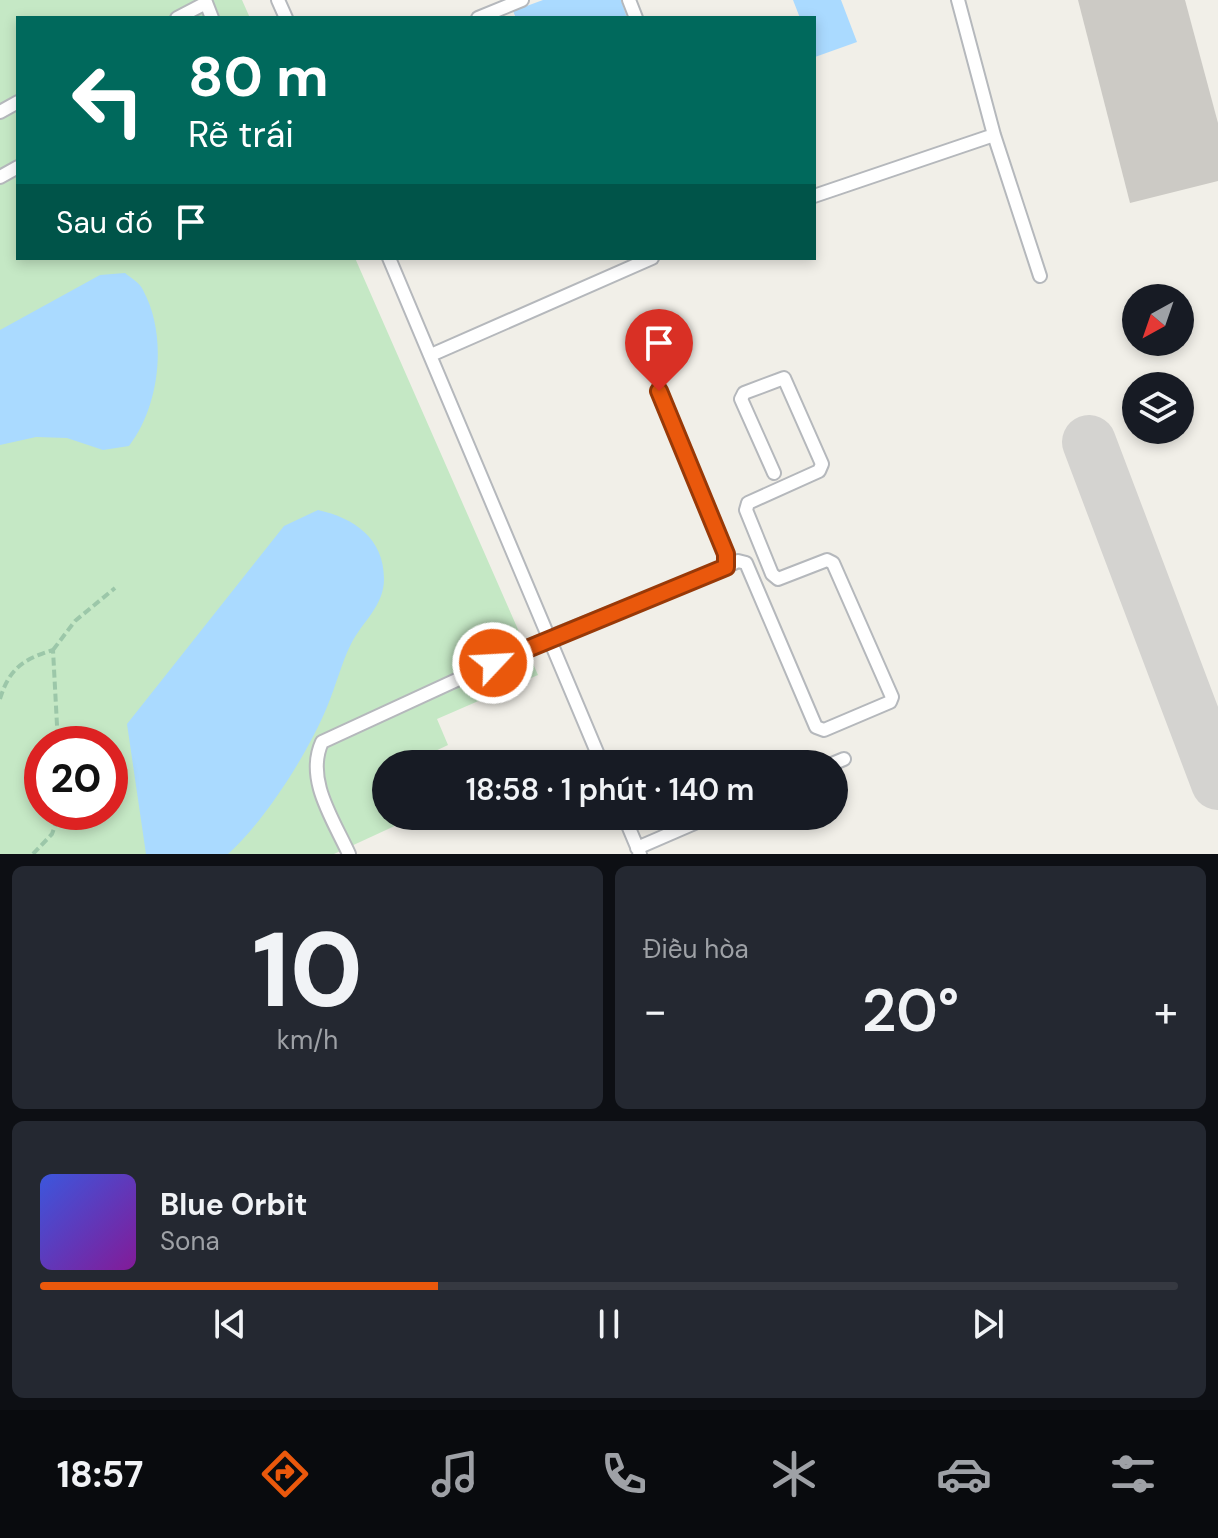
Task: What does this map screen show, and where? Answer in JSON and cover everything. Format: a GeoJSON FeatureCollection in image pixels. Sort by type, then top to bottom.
{"type":"FeatureCollection","features":[{"type":"Feature","properties":{"kind":"lane"},"geometry":{"type":"LineString","coordinates":[[483,16],[522,0]]}},
{"type":"Feature","properties":{"kind":"lane"},"geometry":{"type":"LineString","coordinates":[[958,0],[994,135],[1040,276]]}},
{"type":"Feature","properties":{"kind":"lane"},"geometry":{"type":"LineString","coordinates":[[180,16],[205,1]]}},
{"type":"Feature","properties":{"kind":"lane"},"geometry":{"type":"LineString","coordinates":[[816,195],[994,135]]}},
{"type":"Feature","properties":{"kind":"lane"},"geometry":{"type":"LineString","coordinates":[[390,260],[596,750]]}},
{"type":"Feature","properties":{"kind":"lane"},"geometry":{"type":"LineString","coordinates":[[431,355],[647,260]]}},
{"type":"Feature","properties":{"kind":"lane"},"geometry":{"type":"LineString","coordinates":[[349,854],[315,772],[322,742],[550,637],[738,561],[746,563],[816,727],[824,730],[890,702],[892,697],[833,563],[827,560],[778,579],[772,574],[746,510],[748,503],[819,471],[822,464],[784,378],[744,393],[741,399],[774,473]]}},
{"type":"Feature","properties":{"kind":"lane"},"geometry":{"type":"LineString","coordinates":[[659,391],[726,554],[726,567]]}},
{"type":"Feature","properties":{"kind":"lane"},"geometry":{"type":"LineString","coordinates":[[630,830],[638,851],[682,830]]}},
{"type":"Feature","properties":{"kind":"path"},"geometry":{"type":"LineString","coordinates":[[0,699],[5,680],[14,668],[24,660],[53,650],[75,621],[115,588]]}},
{"type":"Feature","properties":{"kind":"path"},"geometry":{"type":"LineString","coordinates":[[53,650],[57,726]]}},
{"type":"Feature","properties":{"kind":"path"},"geometry":{"type":"LineString","coordinates":[[33,854],[53,830]]}},
{"type":"Feature","properties":{"kind":"green space"},"geometry":{"type":"Polygon","coordinates":[[[0,0],[242,0],[249,16],[16,16],[16,260],[356,260],[538,675],[437,719],[448,745],[437,750],[372,750],[372,830],[386,830],[334,854],[0,854],[0,0]]]}},
{"type":"Feature","properties":{"kind":"water"},"geometry":{"type":"Polygon","coordinates":[[[543,0],[621,0],[626,16],[515,16],[513,11],[543,0]]]}},
{"type":"Feature","properties":{"kind":"water"},"geometry":{"type":"Polygon","coordinates":[[[793,0],[841,0],[857,42],[816,57],[816,16],[799,16],[793,0]]]}},
{"type":"Feature","properties":{"kind":"water"},"geometry":{"type":"Polygon","coordinates":[[[125,273],[138,283],[151,308],[158,349],[154,391],[140,430],[129,446],[103,450],[67,438],[36,437],[0,445],[0,330],[100,275],[125,273]]]}},
{"type":"Feature","properties":{"kind":"water"},"geometry":{"type":"Polygon","coordinates":[[[318,510],[355,525],[373,541],[379,552],[384,579],[380,597],[351,644],[319,725],[297,765],[271,805],[242,840],[228,854],[146,854],[127,724],[284,526],[318,510]]]}},
{"type":"Feature","properties":{"kind":"building"},"geometry":{"type":"Polygon","coordinates":[[[1078,0],[1185,0],[1218,123],[1218,181],[1130,203],[1078,0]]]}},
{"type":"Feature","properties":{"kind":"taxiway"},"geometry":{"type":"LineString","coordinates":[[1089,442],[1218,783]]}},
{"type":"Feature","properties":{"kind":"route"},"geometry":{"type":"LineString","coordinates":[[493,663],[726,567],[726,554],[659,391]]}}]}
